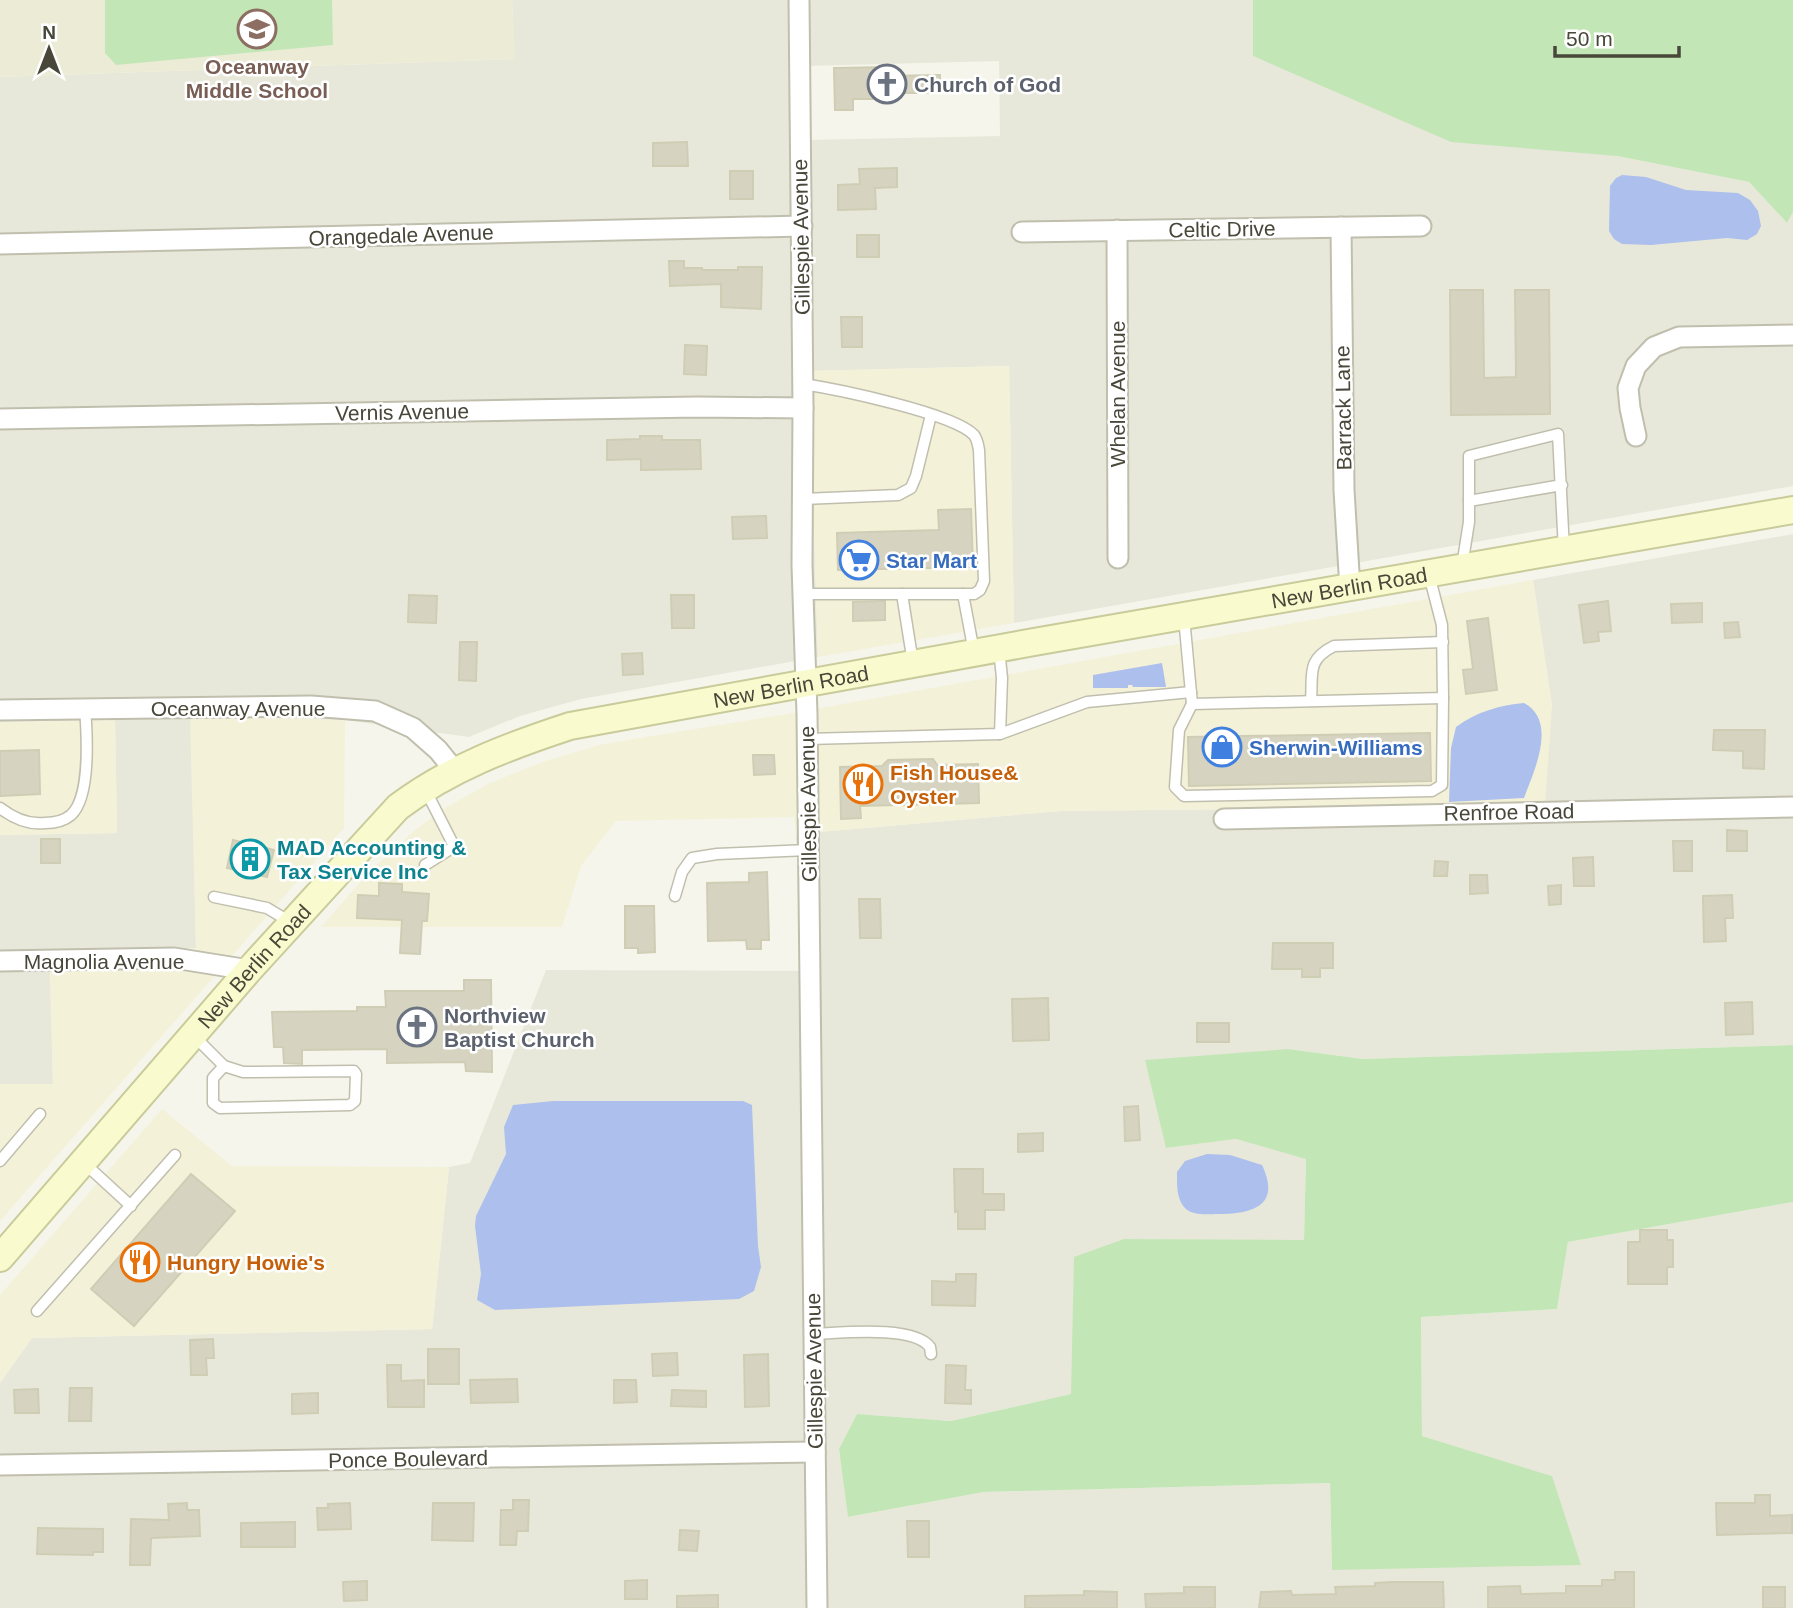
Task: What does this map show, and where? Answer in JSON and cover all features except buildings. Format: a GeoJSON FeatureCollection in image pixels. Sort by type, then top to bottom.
{"type":"FeatureCollection","features":[{"type":"Feature","properties":{"kind":"street","name":"Gillespie Avenue"},"geometry":{"type":"LineString","coordinates":[[799,0],[803,594],[817,1608]]}},
{"type":"Feature","properties":{"kind":"street","name":"Orangedale Avenue"},"geometry":{"type":"LineString","coordinates":[[0,244],[802,226]]}},
{"type":"Feature","properties":{"kind":"street","name":"Celtic Drive"},"geometry":{"type":"LineString","coordinates":[[1022,232],[1421,226]]}},
{"type":"Feature","properties":{"kind":"street","name":"Barrack Lane"},"geometry":{"type":"LineString","coordinates":[[1341,227],[1344,491],[1350,589]]}},
{"type":"Feature","properties":{"kind":"street","name":"Whelan Avenue"},"geometry":{"type":"LineString","coordinates":[[1117,230],[1118,558]]}},
{"type":"Feature","properties":{"kind":"street"},"geometry":{"type":"LineString","coordinates":[[1636,436],[1628,388],[1636,366],[1654,347],[1678,337],[1793,335]]}},
{"type":"Feature","properties":{"kind":"street","name":"Vernis Avenue"},"geometry":{"type":"LineString","coordinates":[[0,419],[684,407],[803,408]]}},
{"type":"Feature","properties":{"kind":"street","name":"New Berlin Road"},"geometry":{"type":"LineString","coordinates":[[0,1258],[249,970],[398,807],[454,771],[510,746],[570,726],[1793,510]]}},
{"type":"Feature","properties":{"kind":"street","name":"Oceanway Avenue"},"geometry":{"type":"LineString","coordinates":[[0,710],[311,706],[375,711],[413,728],[438,750],[454,771]]}},
{"type":"Feature","properties":{"kind":"street","name":"Renfroe Road"},"geometry":{"type":"LineString","coordinates":[[1224,819],[1793,807]]}},
{"type":"Feature","properties":{"kind":"street","name":"Magnolia Avenue"},"geometry":{"type":"LineString","coordinates":[[0,961],[174,958],[249,970]]}},
{"type":"Feature","properties":{"kind":"street","name":"Ponce Boulevard"},"geometry":{"type":"LineString","coordinates":[[0,1465],[816,1452]]}},
{"type":"Feature","properties":{"kind":"lane"},"geometry":{"type":"LineString","coordinates":[[803,384],[852,392],[930,415],[966,428],[976,437],[979,450],[984,581],[980,590],[974,594],[803,594]]}},
{"type":"Feature","properties":{"kind":"lane"},"geometry":{"type":"LineString","coordinates":[[803,499],[898,495],[911,488],[930,415]]}},
{"type":"Feature","properties":{"kind":"lane"},"geometry":{"type":"LineString","coordinates":[[1461,569],[1469,522],[1469,456],[1558,434],[1564,551]]}},
{"type":"Feature","properties":{"kind":"lane"},"geometry":{"type":"LineString","coordinates":[[1469,501],[1562,485]]}},
{"type":"Feature","properties":{"kind":"lane"},"geometry":{"type":"LineString","coordinates":[[1184,617],[1192,704],[1179,730],[1175,787],[1184,796],[1432,791],[1442,785],[1443,642],[1442,625],[1429,575]]}},
{"type":"Feature","properties":{"kind":"lane"},"geometry":{"type":"LineString","coordinates":[[902,594],[913,664]]}},
{"type":"Feature","properties":{"kind":"lane"},"geometry":{"type":"LineString","coordinates":[[963,594],[986,651],[1002,678],[1000,734]]}},
{"type":"Feature","properties":{"kind":"lane"},"geometry":{"type":"LineString","coordinates":[[1311,701],[1315,660],[1321,652],[1334,646],[1443,642]]}},
{"type":"Feature","properties":{"kind":"lane"},"geometry":{"type":"LineString","coordinates":[[807,738],[1000,734],[1087,702],[1191,692]]}},
{"type":"Feature","properties":{"kind":"lane"},"geometry":{"type":"LineString","coordinates":[[1192,704],[1443,698]]}},
{"type":"Feature","properties":{"kind":"lane"},"geometry":{"type":"LineString","coordinates":[[0,808],[13,818],[42,824],[60,821],[71,815],[79,804],[85,779],[88,733],[85,708]]}},
{"type":"Feature","properties":{"kind":"lane"},"geometry":{"type":"LineString","coordinates":[[424,788],[453,844],[452,848],[425,865]]}},
{"type":"Feature","properties":{"kind":"lane"},"geometry":{"type":"LineString","coordinates":[[675,896],[682,872],[692,858],[717,854],[808,850]]}},
{"type":"Feature","properties":{"kind":"lane"},"geometry":{"type":"LineString","coordinates":[[214,897],[267,908],[292,923]]}},
{"type":"Feature","properties":{"kind":"lane"},"geometry":{"type":"LineString","coordinates":[[193,1035],[224,1066],[252,1073],[354,1071],[355,1101],[350,1105],[219,1108],[213,1103],[213,1078],[224,1066]]}},
{"type":"Feature","properties":{"kind":"lane"},"geometry":{"type":"LineString","coordinates":[[0,1161],[40,1114]]}},
{"type":"Feature","properties":{"kind":"lane"},"geometry":{"type":"LineString","coordinates":[[37,1311],[175,1156]]}},
{"type":"Feature","properties":{"kind":"lane"},"geometry":{"type":"LineString","coordinates":[[83,1162],[131,1206]]}},
{"type":"Feature","properties":{"kind":"lane"},"geometry":{"type":"LineString","coordinates":[[814,1334],[897,1334],[925,1341],[930,1347],[930,1354]]}},
{"type":"Feature","properties":{"kind":"shaded area","name":"Oceanway Middle School"},"geometry":{"type":"Polygon","coordinates":[[[0,0],[512,0],[515,59],[0,77],[0,0]]]}},
{"type":"Feature","properties":{"kind":"shaded area"},"geometry":{"type":"Polygon","coordinates":[[[512,0],[1253,0],[1253,56],[1617,156],[1749,182],[1787,223],[1793,212],[1793,486],[1014,623],[1009,366],[809,371],[818,657],[581,699],[520,716],[469,737],[345,720],[191,717],[196,948],[50,953],[53,1085],[0,1084],[0,835],[117,833],[115,720],[0,722],[0,77],[514,59],[512,0]],[[999,61],[807,66],[806,140],[1000,136],[999,61]]]}},
{"type":"Feature","properties":{"kind":"shaded area"},"geometry":{"type":"Polygon","coordinates":[[[1009,366],[1014,623],[818,657],[809,371],[1009,366]]]}},
{"type":"Feature","properties":{"kind":"shaded area"},"geometry":{"type":"Polygon","coordinates":[[[1793,534],[1793,1045],[1363,1059],[1288,1049],[1166,1148],[1236,1139],[1306,1158],[1304,1241],[1124,1239],[1071,1394],[951,1421],[857,1414],[839,1450],[849,1517],[984,1492],[1330,1483],[1332,1569],[1552,1476],[1422,1436],[1421,1317],[1557,1309],[1568,1242],[1793,1202],[1793,1608],[0,1608],[0,1383],[32,1338],[432,1329],[449,1167],[470,1163],[546,970],[801,971],[796,834],[1060,811],[1445,807],[1552,706],[1533,580],[1793,534]]]}},
{"type":"Feature","properties":{"kind":"shaded area"},"geometry":{"type":"Polygon","coordinates":[[[1533,580],[1552,706],[1545,806],[1060,811],[796,834],[794,817],[616,821],[581,866],[562,927],[321,927],[370,871],[415,830],[445,808],[490,783],[545,761],[603,744],[793,713],[1533,580]]]}},
{"type":"Feature","properties":{"kind":"shaded area"},"geometry":{"type":"Polygon","coordinates":[[[190,717],[345,720],[344,828],[0,1221],[0,1084],[53,1084],[49,953],[196,948],[190,717]]]}},
{"type":"Feature","properties":{"kind":"shaded area"},"geometry":{"type":"Polygon","coordinates":[[[115,720],[117,833],[0,835],[0,722],[115,720]]]}},
{"type":"Feature","properties":{"kind":"shaded area"},"geometry":{"type":"Polygon","coordinates":[[[162,1109],[232,1166],[449,1167],[432,1329],[32,1338],[0,1383],[0,1295],[162,1109]]]}},
{"type":"Feature","properties":{"kind":"green space"},"geometry":{"type":"Polygon","coordinates":[[[105,0],[332,0],[333,45],[116,65],[105,53],[105,0]]]}},
{"type":"Feature","properties":{"kind":"green space"},"geometry":{"type":"Polygon","coordinates":[[[1253,0],[1793,0],[1793,212],[1787,223],[1749,182],[1617,156],[1451,142],[1253,56],[1253,0]]]}},
{"type":"Feature","properties":{"kind":"green space"},"geometry":{"type":"Polygon","coordinates":[[[1793,1045],[1793,1202],[1568,1242],[1557,1309],[1421,1317],[1422,1436],[1552,1476],[1581,1565],[1332,1570],[1330,1483],[984,1492],[848,1517],[839,1449],[857,1414],[951,1421],[1071,1394],[1074,1257],[1124,1239],[1304,1240],[1306,1159],[1236,1139],[1166,1148],[1145,1060],[1288,1049],[1363,1059],[1793,1045]]]}},
{"type":"Feature","properties":{"kind":"water"},"geometry":{"type":"Polygon","coordinates":[[[1622,175],[1646,177],[1686,190],[1738,193],[1750,200],[1758,211],[1761,226],[1757,234],[1747,240],[1727,238],[1651,245],[1622,244],[1614,239],[1609,231],[1610,186],[1622,175]]]}},
{"type":"Feature","properties":{"kind":"water"},"geometry":{"type":"Polygon","coordinates":[[[1162,663],[1166,687],[1128,685],[1128,688],[1093,688],[1093,675],[1162,663]]]}},
{"type":"Feature","properties":{"kind":"water"},"geometry":{"type":"Polygon","coordinates":[[[1524,703],[1534,711],[1542,734],[1541,747],[1524,798],[1449,802],[1451,748],[1456,727],[1489,710],[1524,703]]]}},
{"type":"Feature","properties":{"kind":"water"},"geometry":{"type":"Polygon","coordinates":[[[553,1101],[743,1101],[752,1105],[761,1267],[754,1291],[739,1299],[495,1310],[477,1300],[481,1274],[476,1216],[506,1154],[504,1127],[513,1105],[553,1101]]]}},
{"type":"Feature","properties":{"kind":"water"},"geometry":{"type":"Polygon","coordinates":[[[1207,1154],[1230,1155],[1262,1165],[1267,1179],[1266,1198],[1253,1209],[1231,1214],[1201,1214],[1186,1209],[1179,1197],[1177,1172],[1185,1161],[1207,1154]]]}},
{"type":"Feature","properties":{"kind":"place","name":"Oceanway Middle School"},"geometry":{"type":"Point","coordinates":[257,29]}},
{"type":"Feature","properties":{"kind":"place","name":"Church of God"},"geometry":{"type":"Point","coordinates":[887,84]}},
{"type":"Feature","properties":{"kind":"place","name":"Star Mart"},"geometry":{"type":"Point","coordinates":[859,560]}},
{"type":"Feature","properties":{"kind":"place","name":"Sherwin-Williams"},"geometry":{"type":"Point","coordinates":[1222,747]}},
{"type":"Feature","properties":{"kind":"place","name":"Fish House& Oyster"},"geometry":{"type":"Point","coordinates":[863,784]}},
{"type":"Feature","properties":{"kind":"place","name":"MAD Accounting & Tax Service Inc"},"geometry":{"type":"Point","coordinates":[250,859]}},
{"type":"Feature","properties":{"kind":"place","name":"Northview Baptist Church"},"geometry":{"type":"Point","coordinates":[417,1027]}},
{"type":"Feature","properties":{"kind":"place","name":"Hungry Howie's"},"geometry":{"type":"Point","coordinates":[140,1262]}}]}
